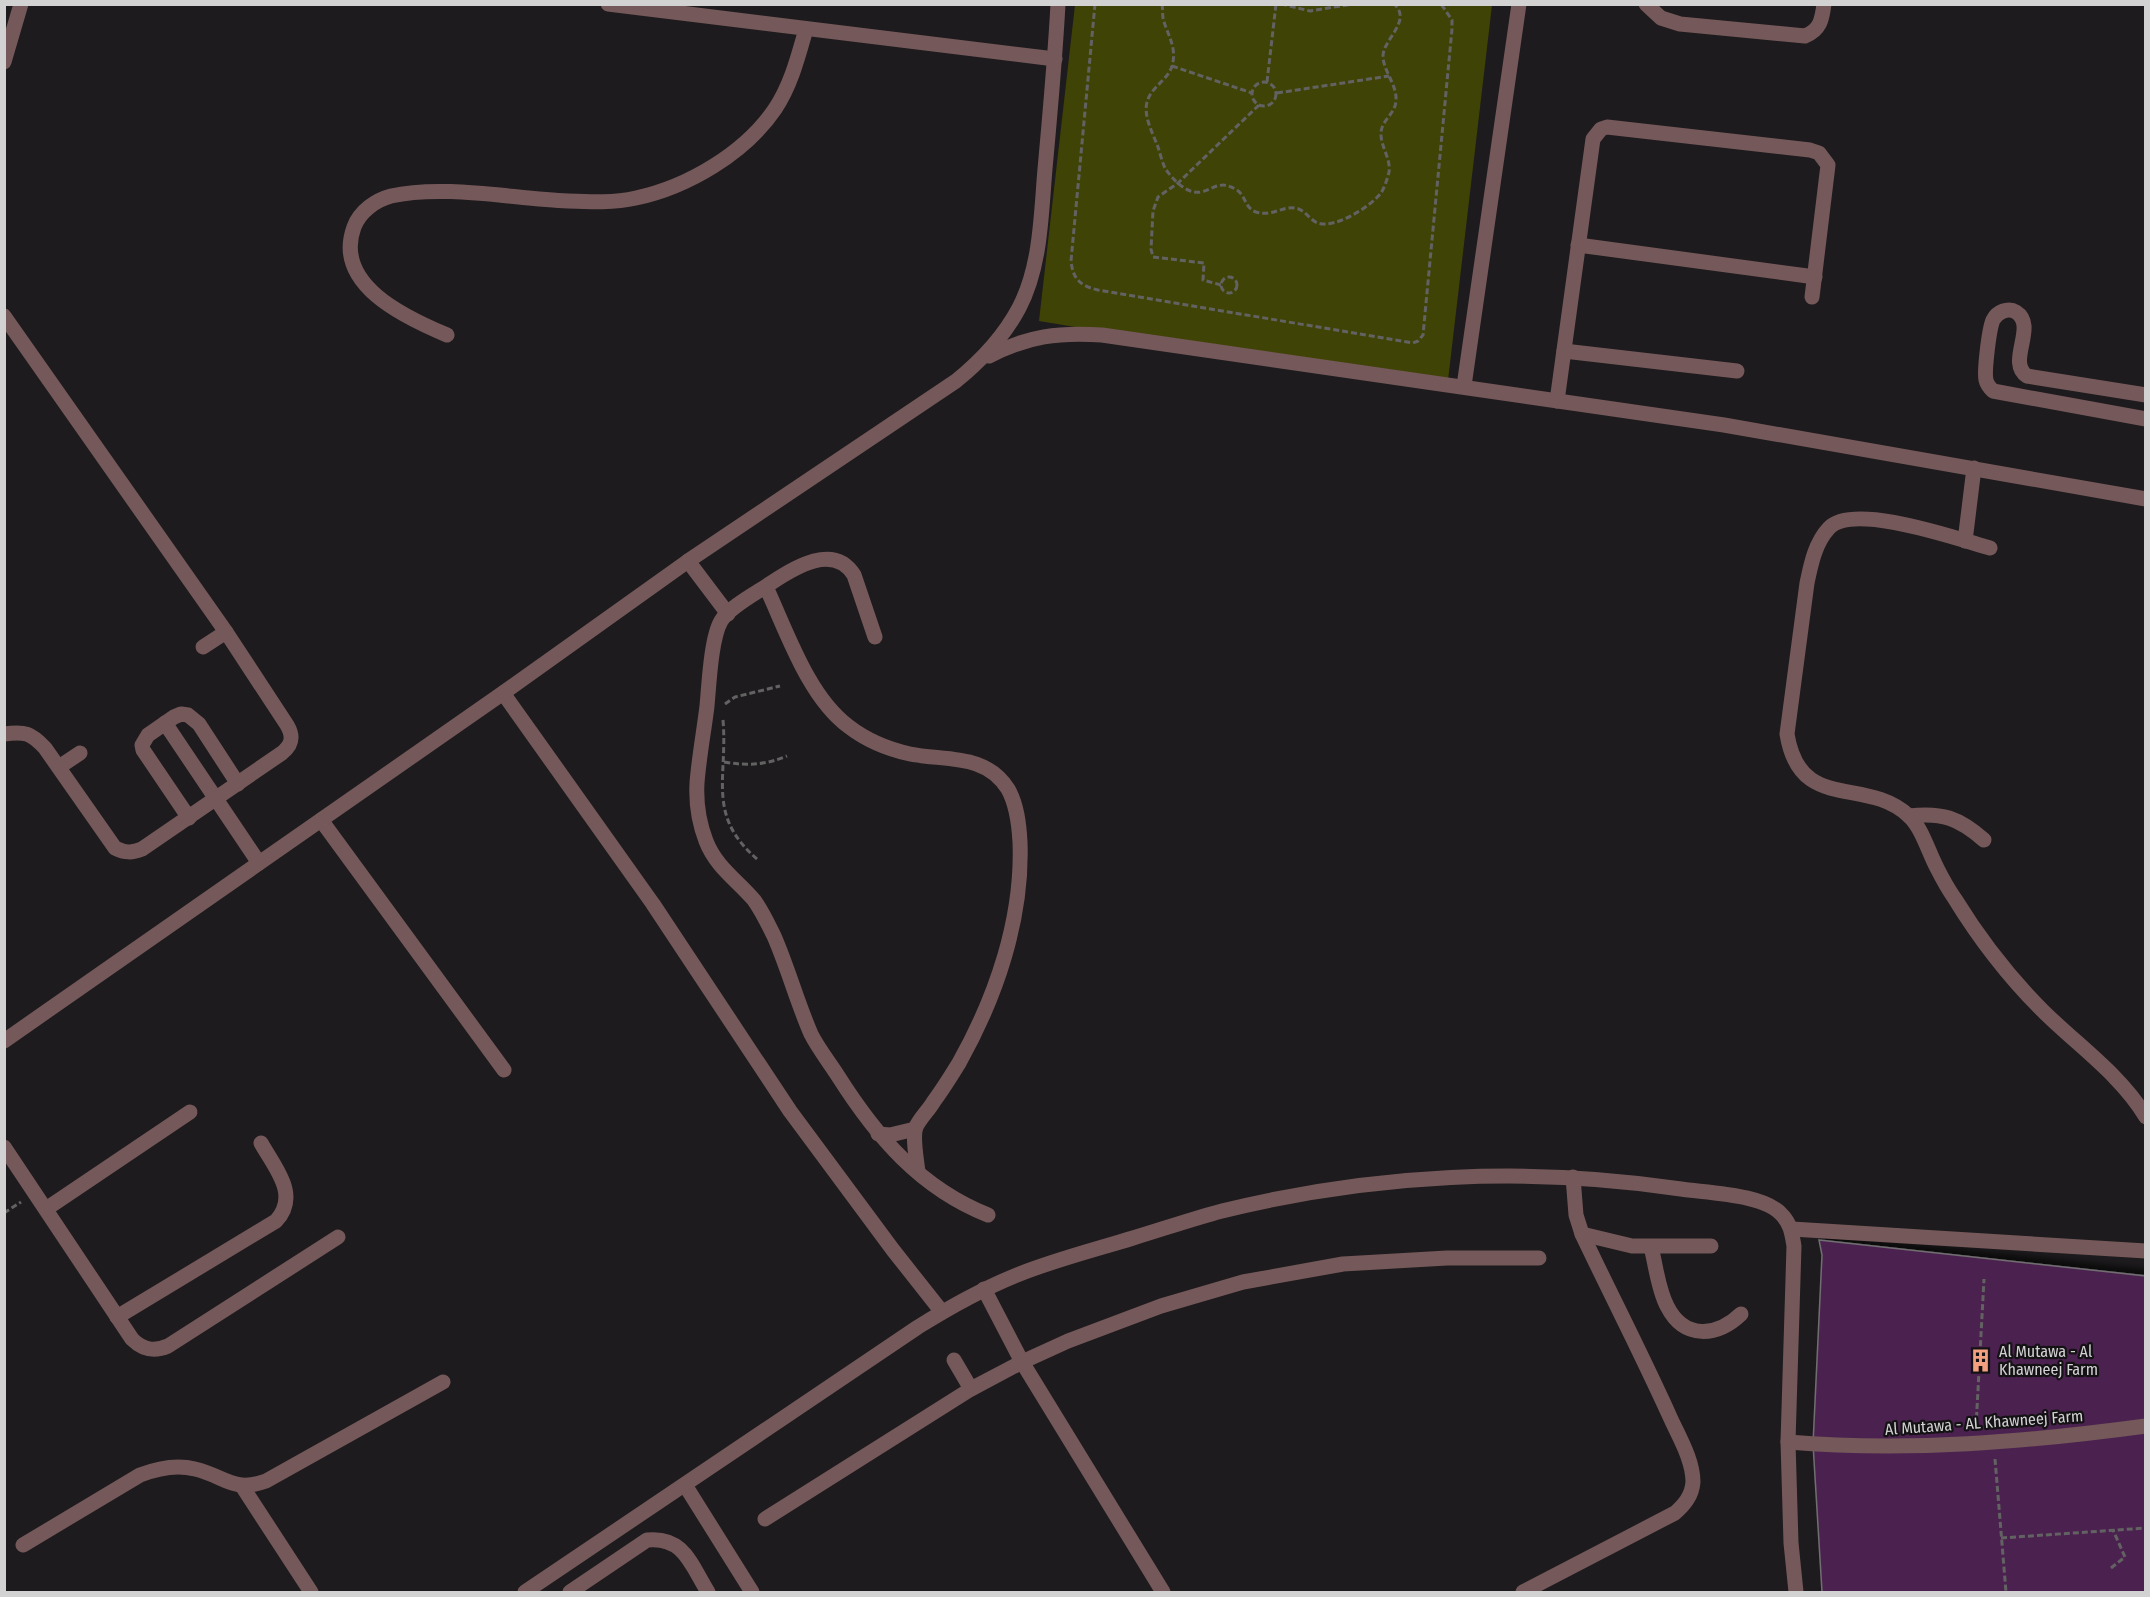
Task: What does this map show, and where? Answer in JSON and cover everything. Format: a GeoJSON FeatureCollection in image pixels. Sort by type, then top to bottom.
{"type":"FeatureCollection","features":[{"type":"Feature","properties":{"kind":"street"},"geometry":{"type":"LineString","coordinates":[[4,62],[21,4]]}},
{"type":"Feature","properties":{"kind":"street"},"geometry":{"type":"LineString","coordinates":[[608,4],[1055,59]]}},
{"type":"Feature","properties":{"kind":"street"},"geometry":{"type":"LineString","coordinates":[[4,1041],[688,561],[956,381],[981,360],[1003,335],[1020,307],[1032,277],[1039,238],[1058,4]]}},
{"type":"Feature","properties":{"kind":"street"},"geometry":{"type":"LineString","coordinates":[[1464,386],[1519,4]]}},
{"type":"Feature","properties":{"kind":"street"},"geometry":{"type":"LineString","coordinates":[[1646,4],[1661,18],[1680,24],[1804,36],[1814,32],[1820,25],[1824,4]]}},
{"type":"Feature","properties":{"kind":"street"},"geometry":{"type":"LineString","coordinates":[[447,334],[420,324],[395,310],[372,292],[354,268],[350,254],[353,231],[364,211],[390,196],[406,194],[451,192],[602,202],[636,198],[669,188],[730,156],[755,135],[776,109],[791,79],[806,29]]}},
{"type":"Feature","properties":{"kind":"street"},"geometry":{"type":"LineString","coordinates":[[1557,401],[1593,140],[1601,129],[1607,127],[1810,150],[1819,153],[1828,165],[1812,297]]}},
{"type":"Feature","properties":{"kind":"street"},"geometry":{"type":"LineString","coordinates":[[1578,245],[1815,277]]}},
{"type":"Feature","properties":{"kind":"street"},"geometry":{"type":"LineString","coordinates":[[2145,395],[2026,376],[2020,369],[2024,324],[2021,317],[2010,310],[2002,311],[1992,321],[1985,371],[1988,386],[1993,391],[2145,419]]}},
{"type":"Feature","properties":{"kind":"street"},"geometry":{"type":"LineString","coordinates":[[4,316],[226,632],[291,732],[292,740],[288,748],[238,784],[142,849],[132,853],[115,848],[59,767],[35,737],[20,732],[4,734]]}},
{"type":"Feature","properties":{"kind":"street"},"geometry":{"type":"LineString","coordinates":[[981,360],[1010,345],[1039,336],[1071,333],[1102,335],[1755,430],[2145,498]]}},
{"type":"Feature","properties":{"kind":"street"},"geometry":{"type":"LineString","coordinates":[[1563,351],[1737,371]]}},
{"type":"Feature","properties":{"kind":"street"},"geometry":{"type":"LineString","coordinates":[[1965,540],[1974,468]]}},
{"type":"Feature","properties":{"kind":"street"},"geometry":{"type":"LineString","coordinates":[[1990,548],[1905,524],[1857,518],[1841,521],[1830,527],[1819,542],[1811,562],[1787,734],[1790,753],[1800,771],[1816,783],[1890,804],[1909,816],[1955,900],[2010,975],[2041,1010],[2108,1071],[2145,1117]]}},
{"type":"Feature","properties":{"kind":"street"},"geometry":{"type":"LineString","coordinates":[[875,637],[854,575],[848,566],[839,560],[829,558],[807,564],[785,574],[721,620],[714,644],[697,783],[700,818],[715,860],[754,901],[764,916],[785,963],[812,1036],[863,1116],[878,1134],[918,1172],[968,1207],[988,1215]]}},
{"type":"Feature","properties":{"kind":"street"},"geometry":{"type":"LineString","coordinates":[[688,561],[728,614]]}},
{"type":"Feature","properties":{"kind":"street"},"geometry":{"type":"LineString","coordinates":[[766,587],[812,686],[830,710],[848,726],[867,739],[889,749],[978,763],[995,774],[1008,790],[1016,808],[1020,857],[1016,906],[1005,954],[977,1028],[953,1071],[915,1129],[918,1172]]}},
{"type":"Feature","properties":{"kind":"street"},"geometry":{"type":"LineString","coordinates":[[203,647],[226,632]]}},
{"type":"Feature","properties":{"kind":"street"},"geometry":{"type":"LineString","coordinates":[[503,693],[647,895],[790,1111],[886,1242],[942,1312]]}},
{"type":"Feature","properties":{"kind":"street"},"geometry":{"type":"LineString","coordinates":[[189,818],[143,750],[144,739],[165,723],[181,714],[194,718],[238,784]]}},
{"type":"Feature","properties":{"kind":"street"},"geometry":{"type":"LineString","coordinates":[[165,723],[259,863]]}},
{"type":"Feature","properties":{"kind":"street"},"geometry":{"type":"LineString","coordinates":[[59,767],[80,753]]}},
{"type":"Feature","properties":{"kind":"street"},"geometry":{"type":"LineString","coordinates":[[1909,816],[1930,814],[1950,818],[1969,826],[1984,840]]}},
{"type":"Feature","properties":{"kind":"street"},"geometry":{"type":"LineString","coordinates":[[321,820],[504,1070]]}},
{"type":"Feature","properties":{"kind":"street"},"geometry":{"type":"LineString","coordinates":[[46,1209],[190,1112]]}},
{"type":"Feature","properties":{"kind":"street"},"geometry":{"type":"LineString","coordinates":[[878,1134],[890,1135],[915,1129]]}},
{"type":"Feature","properties":{"kind":"street"},"geometry":{"type":"LineString","coordinates":[[117,1317],[276,1221],[283,1213],[287,1203],[287,1192],[261,1143]]}},
{"type":"Feature","properties":{"kind":"street"},"geometry":{"type":"LineString","coordinates":[[4,1147],[117,1317],[140,1346],[149,1350],[159,1350],[168,1346],[338,1237]]}},
{"type":"Feature","properties":{"kind":"street"},"geometry":{"type":"LineString","coordinates":[[525,1593],[942,1312],[984,1289],[1056,1261],[1222,1212],[1323,1191],[1416,1180],[1500,1175],[1573,1176],[1653,1184],[1752,1200],[1769,1204],[1782,1214],[1792,1229],[1794,1264],[1788,1442],[1791,1543],[1796,1593]]}},
{"type":"Feature","properties":{"kind":"street"},"geometry":{"type":"LineString","coordinates":[[1522,1593],[1675,1513],[1687,1502],[1693,1483],[1689,1462],[1654,1380],[1582,1234],[1576,1215],[1573,1176]]}},
{"type":"Feature","properties":{"kind":"street"},"geometry":{"type":"LineString","coordinates":[[1792,1229],[2145,1251]]}},
{"type":"Feature","properties":{"kind":"street"},"geometry":{"type":"LineString","coordinates":[[1582,1234],[1632,1246],[1711,1246]]}},
{"type":"Feature","properties":{"kind":"street"},"geometry":{"type":"LineString","coordinates":[[1651,1247],[1666,1305],[1674,1318],[1686,1327],[1701,1332],[1716,1330],[1730,1324],[1741,1314]]}},
{"type":"Feature","properties":{"kind":"street"},"geometry":{"type":"LineString","coordinates":[[765,1520],[971,1389],[1068,1341],[1161,1306],[1243,1282],[1343,1264],[1447,1258],[1539,1258]]}},
{"type":"Feature","properties":{"kind":"street"},"geometry":{"type":"LineString","coordinates":[[984,1289],[1022,1362],[1163,1593]]}},
{"type":"Feature","properties":{"kind":"street"},"geometry":{"type":"LineString","coordinates":[[954,1360],[971,1389]]}},
{"type":"Feature","properties":{"kind":"street"},"geometry":{"type":"LineString","coordinates":[[23,1545],[140,1474],[158,1468],[176,1466],[194,1468],[242,1486],[266,1481],[443,1382]]}},
{"type":"Feature","properties":{"kind":"street","name":"Al Mutawa - AL Khawneej Farm"},"geometry":{"type":"LineString","coordinates":[[1788,1442],[1853,1447],[1975,1444],[2073,1436],[2145,1426]]}},
{"type":"Feature","properties":{"kind":"street"},"geometry":{"type":"LineString","coordinates":[[685,1485],[752,1593]]}},
{"type":"Feature","properties":{"kind":"street"},"geometry":{"type":"LineString","coordinates":[[242,1486],[311,1593]]}},
{"type":"Feature","properties":{"kind":"street"},"geometry":{"type":"LineString","coordinates":[[570,1593],[647,1540],[661,1539],[674,1543],[684,1552],[708,1593]]}},
{"type":"Feature","properties":{"kind":"path"},"geometry":{"type":"LineString","coordinates":[[1095,4],[1071,261],[1072,273],[1077,281],[1084,287],[1098,290],[1413,343],[1423,335],[1452,29],[1452,20],[1441,4]]}},
{"type":"Feature","properties":{"kind":"path"},"geometry":{"type":"LineString","coordinates":[[1162,4],[1163,20],[1172,38],[1172,66],[1148,100],[1148,120],[1165,167],[1178,183],[1191,191],[1198,193],[1220,184],[1236,189],[1247,207],[1255,212],[1267,214],[1294,207],[1319,224],[1340,222],[1360,210],[1381,193],[1389,172],[1389,162],[1381,140],[1381,130],[1395,108],[1397,99],[1385,67],[1384,48],[1399,26],[1399,8],[1394,4]]}},
{"type":"Feature","properties":{"kind":"path"},"geometry":{"type":"LineString","coordinates":[[1267,82],[1276,4]]}},
{"type":"Feature","properties":{"kind":"path"},"geometry":{"type":"LineString","coordinates":[[1281,4],[1310,11],[1353,4]]}},
{"type":"Feature","properties":{"kind":"path"},"geometry":{"type":"LineString","coordinates":[[1172,66],[1252,93]]}},
{"type":"Feature","properties":{"kind":"path"},"geometry":{"type":"LineString","coordinates":[[1277,93],[1389,76]]}},
{"type":"Feature","properties":{"kind":"path"},"geometry":{"type":"LineString","coordinates":[[1267,82],[1275,88],[1276,98],[1269,106],[1259,105],[1255,102],[1252,93],[1257,84],[1267,82]]}},
{"type":"Feature","properties":{"kind":"path"},"geometry":{"type":"LineString","coordinates":[[1221,285],[1225,278],[1232,278],[1237,284],[1231,292],[1227,293],[1221,285],[1203,280],[1204,263],[1157,258],[1151,253],[1153,211],[1158,197],[1178,183],[1259,105]]}},
{"type":"Feature","properties":{"kind":"path"},"geometry":{"type":"LineString","coordinates":[[723,711],[729,700],[780,686]]}},
{"type":"Feature","properties":{"kind":"path"},"geometry":{"type":"LineString","coordinates":[[723,717],[723,807],[729,828],[740,845],[757,859]]}},
{"type":"Feature","properties":{"kind":"path"},"geometry":{"type":"LineString","coordinates":[[724,762],[746,766],[767,764],[787,756]]}},
{"type":"Feature","properties":{"kind":"path"},"geometry":{"type":"LineString","coordinates":[[1975,1444],[1984,1279]]}},
{"type":"Feature","properties":{"kind":"path"},"geometry":{"type":"LineString","coordinates":[[1994,1442],[2006,1593]]}},
{"type":"Feature","properties":{"kind":"path"},"geometry":{"type":"LineString","coordinates":[[2001,1538],[2145,1528]]}},
{"type":"Feature","properties":{"kind":"path"},"geometry":{"type":"LineString","coordinates":[[2111,1568],[2125,1557],[2113,1530]]}},
{"type":"Feature","properties":{"kind":"shaded area"},"geometry":{"type":"Polygon","coordinates":[[[1075,5],[1492,5],[1447,389],[1039,321],[1075,5]]]}},
{"type":"Feature","properties":{"kind":"building","name":"Al Mutawa - Al Khawneej Farm"},"geometry":{"type":"Polygon","coordinates":[[[1819,1240],[2146,1276],[2146,1592],[1822,1592],[1813,1444],[1822,1255],[1819,1240]]]}},
{"type":"Feature","properties":{"kind":"place","name":"Al Mutawa - Al Khawneej Farm"},"geometry":{"type":"Point","coordinates":[1981,1360]}}]}
